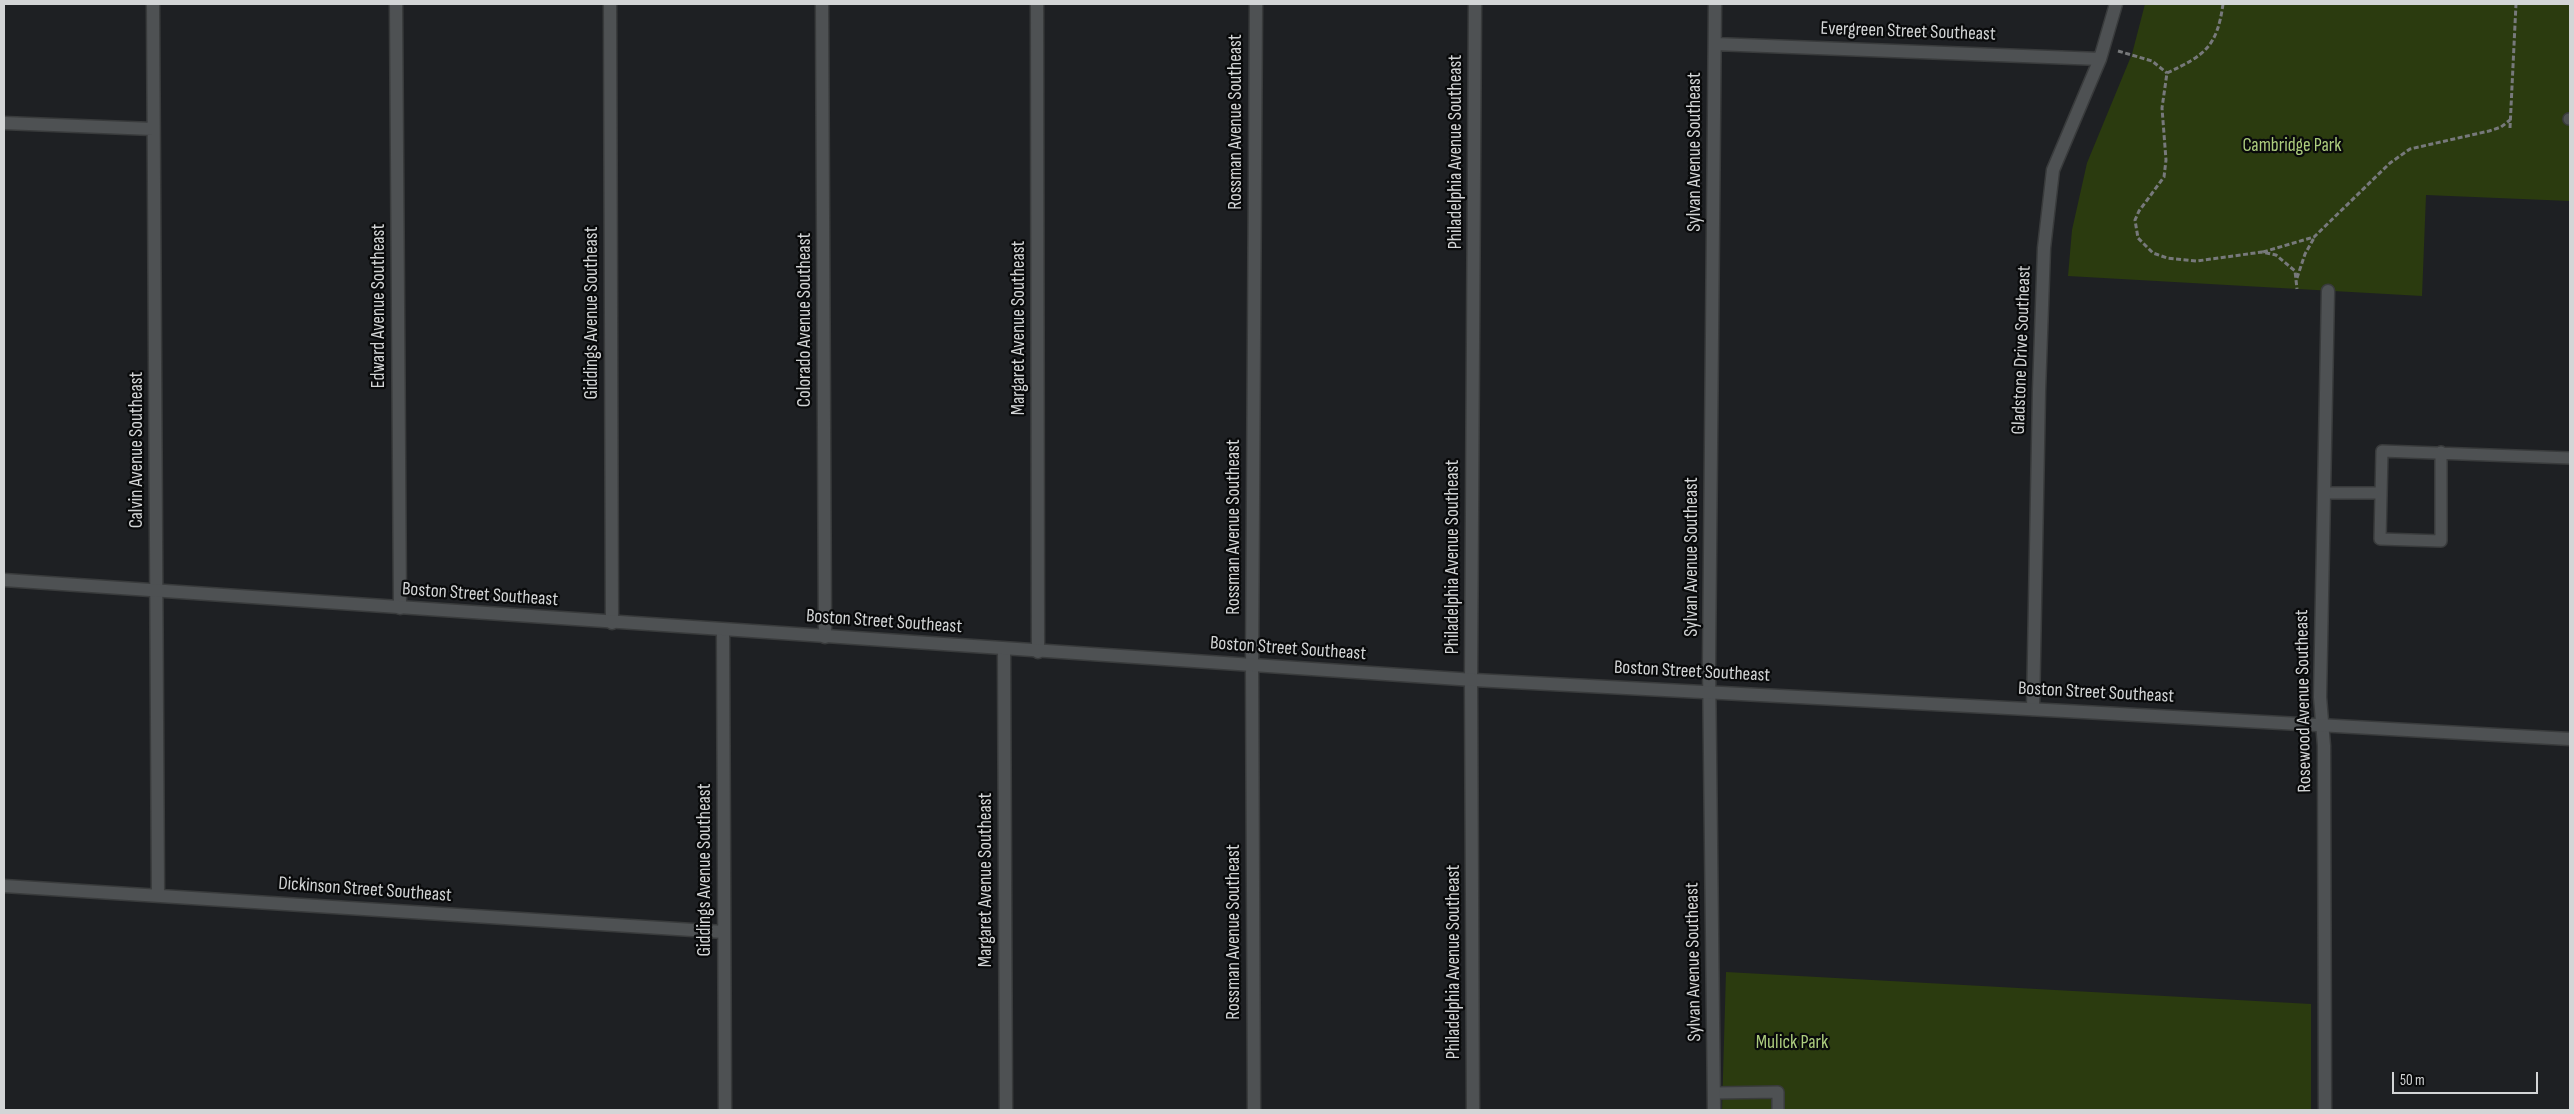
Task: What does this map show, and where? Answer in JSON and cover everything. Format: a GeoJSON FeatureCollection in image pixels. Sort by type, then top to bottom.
{"type":"FeatureCollection","features":[{"type":"Feature","properties":{"kind":"street","name":"Calvin Avenue Southeast"},"geometry":{"type":"LineString","coordinates":[[153,4],[158,895]]}},
{"type":"Feature","properties":{"kind":"street","name":"Edward Avenue Southeast"},"geometry":{"type":"LineString","coordinates":[[396,4],[400,608]]}},
{"type":"Feature","properties":{"kind":"street","name":"Giddings Avenue Southeast"},"geometry":{"type":"LineString","coordinates":[[610,4],[612,623]]}},
{"type":"Feature","properties":{"kind":"street","name":"Colorado Avenue Southeast"},"geometry":{"type":"LineString","coordinates":[[822,4],[825,637]]}},
{"type":"Feature","properties":{"kind":"street","name":"Margaret Avenue Southeast"},"geometry":{"type":"LineString","coordinates":[[1037,4],[1038,652]]}},
{"type":"Feature","properties":{"kind":"street","name":"Rossman Avenue Southeast"},"geometry":{"type":"LineString","coordinates":[[1254,1110],[1252,666],[1256,4]]}},
{"type":"Feature","properties":{"kind":"street","name":"Philadelphia Avenue Southeast"},"geometry":{"type":"LineString","coordinates":[[1473,1110],[1471,680],[1476,4]]}},
{"type":"Feature","properties":{"kind":"street","name":"Sylvan Avenue Southeast"},"geometry":{"type":"LineString","coordinates":[[1714,1110],[1710,692],[1716,4]]}},
{"type":"Feature","properties":{"kind":"street","name":"Gladstone Drive Southeast"},"geometry":{"type":"LineString","coordinates":[[2033,709],[2038,391],[2044,248],[2053,170],[2101,53],[2116,4]]}},
{"type":"Feature","properties":{"kind":"street","name":"Evergreen Street Southeast"},"geometry":{"type":"LineString","coordinates":[[1715,44],[2101,53]]}},
{"type":"Feature","properties":{"kind":"street"},"geometry":{"type":"LineString","coordinates":[[4,123],[153,129]]}},
{"type":"Feature","properties":{"kind":"street","name":"Rosewood Avenue Southeast"},"geometry":{"type":"LineString","coordinates":[[2326,1110],[2324,746],[2320,697],[2328,291]]}},
{"type":"Feature","properties":{"kind":"street","name":"Boston Street Southeast"},"geometry":{"type":"LineString","coordinates":[[4,580],[612,623],[1471,680],[2322,724],[2570,739]]}},
{"type":"Feature","properties":{"kind":"street","name":"Giddings Avenue Southeast"},"geometry":{"type":"LineString","coordinates":[[723,630],[725,1110]]}},
{"type":"Feature","properties":{"kind":"street","name":"Margaret Avenue Southeast"},"geometry":{"type":"LineString","coordinates":[[1004,649],[1006,1110]]}},
{"type":"Feature","properties":{"kind":"street","name":"Dickinson Street Southeast"},"geometry":{"type":"LineString","coordinates":[[4,886],[724,932]]}},
{"type":"Feature","properties":{"kind":"lane"},"geometry":{"type":"LineString","coordinates":[[2441,452],[2441,541],[2380,539],[2382,451],[2441,452],[2470,453],[2570,458]]}},
{"type":"Feature","properties":{"kind":"lane"},"geometry":{"type":"LineString","coordinates":[[2324,493],[2381,493]]}},
{"type":"Feature","properties":{"kind":"lane"},"geometry":{"type":"LineString","coordinates":[[1714,1093],[1778,1092],[1778,1110]]}},
{"type":"Feature","properties":{"kind":"path"},"geometry":{"type":"LineString","coordinates":[[2167,73],[2204,52],[2212,44],[2217,34],[2223,4]]}},
{"type":"Feature","properties":{"kind":"path"},"geometry":{"type":"LineString","coordinates":[[2510,128],[2516,4]]}},
{"type":"Feature","properties":{"kind":"path"},"geometry":{"type":"LineString","coordinates":[[2101,53],[2143,57],[2167,73]]}},
{"type":"Feature","properties":{"kind":"path"},"geometry":{"type":"LineString","coordinates":[[2167,73],[2162,108],[2166,160],[2164,177],[2139,211],[2135,220],[2138,238],[2152,253],[2183,261],[2211,260],[2262,252],[2314,238]]}},
{"type":"Feature","properties":{"kind":"path"},"geometry":{"type":"LineString","coordinates":[[2297,280],[2305,254],[2314,238],[2398,156],[2426,144],[2501,127],[2510,120]]}},
{"type":"Feature","properties":{"kind":"path"},"geometry":{"type":"LineString","coordinates":[[2262,252],[2276,255],[2295,271],[2297,289]]}},
{"type":"Feature","properties":{"kind":"green space","name":"Cambridge Park"},"geometry":{"type":"Polygon","coordinates":[[[2145,4],[2570,4],[2570,201],[2426,195],[2422,296],[2068,276],[2072,230],[2087,163],[2132,54],[2145,4]]]}},
{"type":"Feature","properties":{"kind":"green space","name":"Mulick Park"},"geometry":{"type":"Polygon","coordinates":[[[1726,972],[2311,1004],[2311,1110],[1722,1110],[1726,972]]]}}]}
